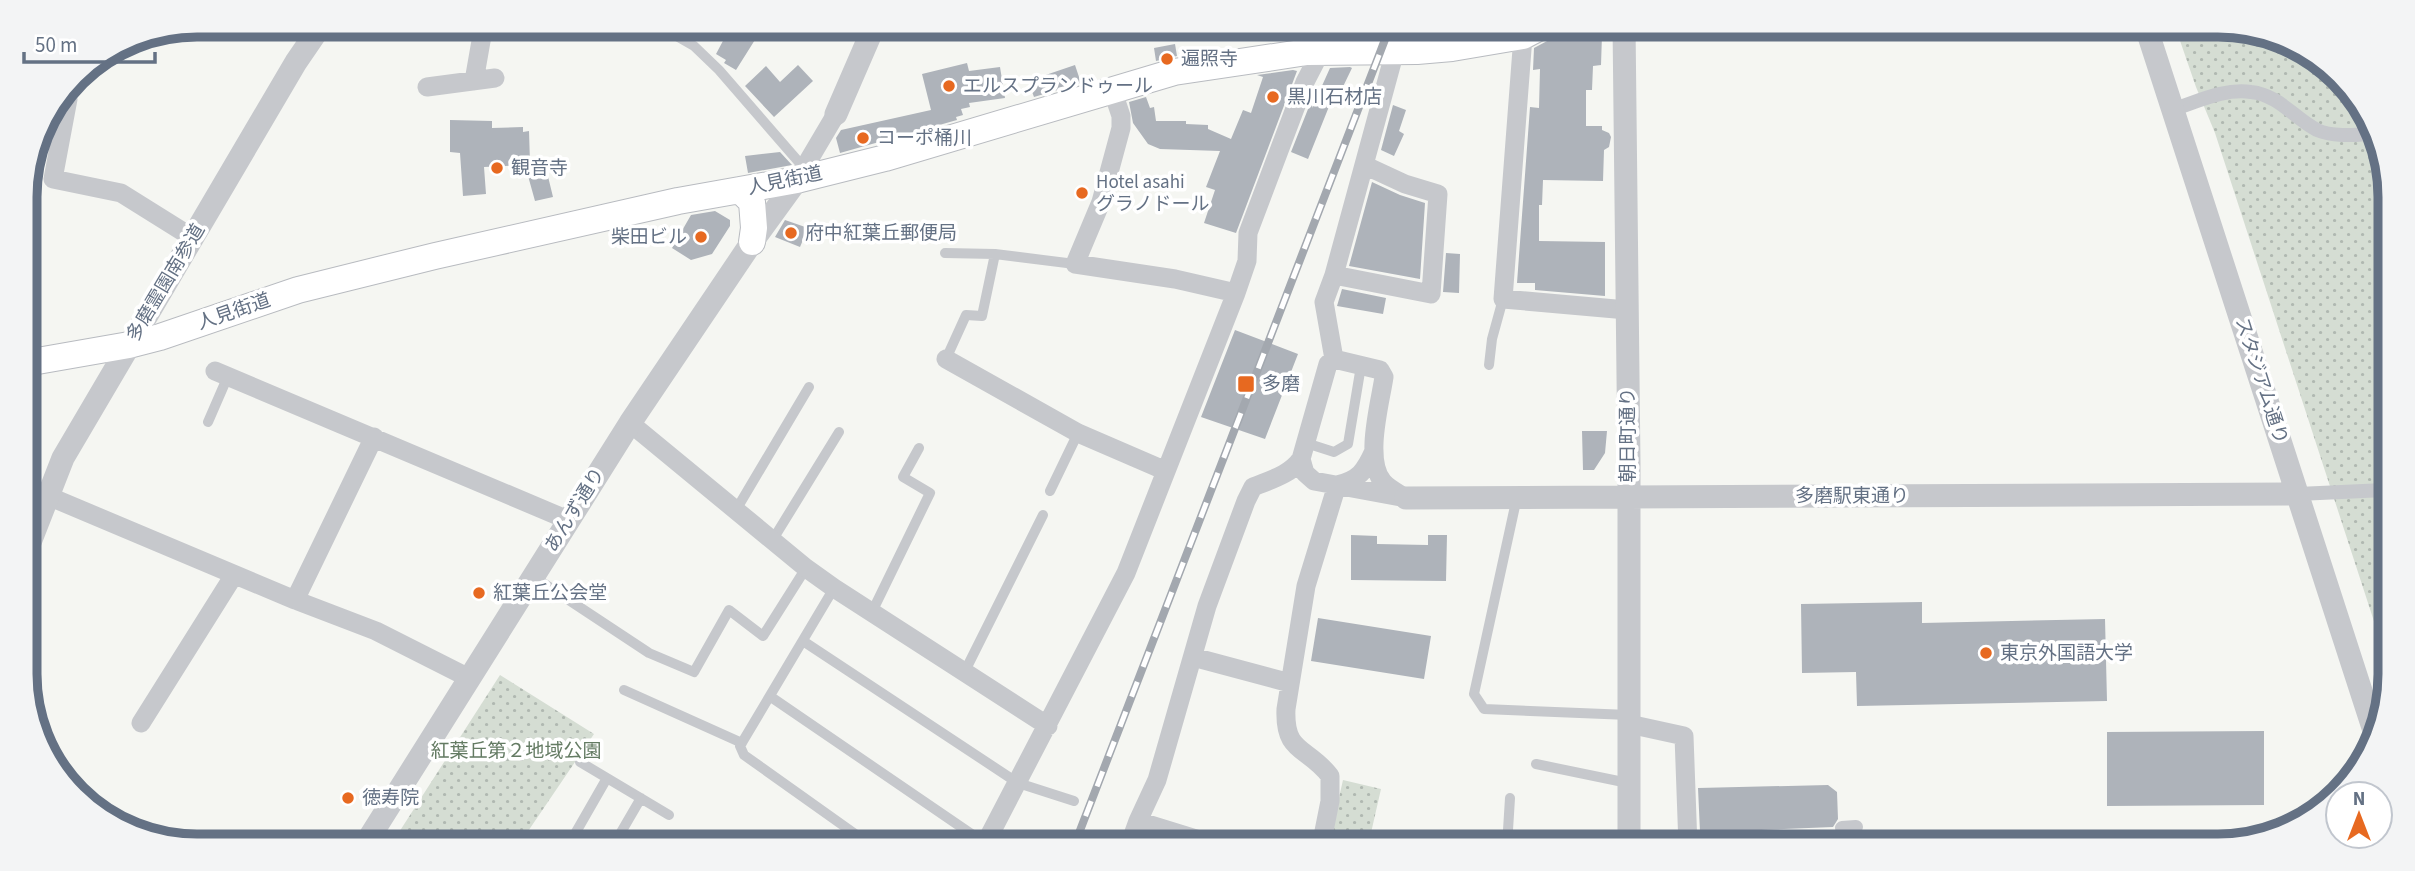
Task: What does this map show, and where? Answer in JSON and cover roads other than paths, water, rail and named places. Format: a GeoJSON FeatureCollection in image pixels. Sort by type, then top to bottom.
{"type":"FeatureCollection","features":[{"type":"Feature","properties":{"kind":"main road","name":"人見街道"},"geometry":{"type":"LineString","coordinates":[[37,361],[129,345],[238,312],[298,290],[552,229],[885,158],[1174,72],[1321,51],[1452,48],[1516,37]]}},
{"type":"Feature","properties":{"kind":"main road"},"geometry":{"type":"LineString","coordinates":[[740,190],[752,202],[752,242]]}},
{"type":"Feature","properties":{"kind":"street","name":"多磨霊園南参道"},"geometry":{"type":"LineString","coordinates":[[37,524],[63,458],[313,37]]}},
{"type":"Feature","properties":{"kind":"street"},"geometry":{"type":"LineString","coordinates":[[474,81],[482,37]]}},
{"type":"Feature","properties":{"kind":"street"},"geometry":{"type":"LineString","coordinates":[[801,174],[836,114],[869,37]]}},
{"type":"Feature","properties":{"kind":"street"},"geometry":{"type":"LineString","coordinates":[[1365,52],[1370,37]]}},
{"type":"Feature","properties":{"kind":"street"},"geometry":{"type":"LineString","coordinates":[[1334,359],[1324,303],[1400,37]]}},
{"type":"Feature","properties":{"kind":"street"},"geometry":{"type":"LineString","coordinates":[[1522,37],[1503,299],[1628,310]]}},
{"type":"Feature","properties":{"kind":"street","name":"朝日町通り"},"geometry":{"type":"LineString","coordinates":[[1624,37],[1628,310],[1629,834]]}},
{"type":"Feature","properties":{"kind":"street","name":"スタジアム通り"},"geometry":{"type":"LineString","coordinates":[[2149,37],[2371,722]]}},
{"type":"Feature","properties":{"kind":"street"},"geometry":{"type":"LineString","coordinates":[[991,834],[1126,573],[1236,293],[1247,261],[1248,233],[1305,82],[1321,51]]}},
{"type":"Feature","properties":{"kind":"street"},"geometry":{"type":"LineString","coordinates":[[428,87],[495,78]]}},
{"type":"Feature","properties":{"kind":"street"},"geometry":{"type":"LineString","coordinates":[[1113,92],[1121,116],[1121,128],[1101,202],[1075,264],[1175,279],[1236,293]]}},
{"type":"Feature","properties":{"kind":"street"},"geometry":{"type":"LineString","coordinates":[[2171,110],[2230,92],[2253,92],[2274,99],[2315,129],[2365,134]]}},
{"type":"Feature","properties":{"kind":"street"},"geometry":{"type":"LineString","coordinates":[[67,104],[53,178],[121,193],[193,238]]}},
{"type":"Feature","properties":{"kind":"street"},"geometry":{"type":"LineString","coordinates":[[1334,275],[1431,294],[1438,194],[1405,184],[1364,165]]}},
{"type":"Feature","properties":{"kind":"street","name":"あんず通り"},"geometry":{"type":"LineString","coordinates":[[372,834],[630,423],[801,174]]}},
{"type":"Feature","properties":{"kind":"street"},"geometry":{"type":"LineString","coordinates":[[946,359],[1079,433],[1166,471]]}},
{"type":"Feature","properties":{"kind":"street"},"geometry":{"type":"LineString","coordinates":[[1334,359],[1380,370],[1384,377],[1374,451],[1376,466],[1381,480],[1406,498]]}},
{"type":"Feature","properties":{"kind":"street"},"geometry":{"type":"LineString","coordinates":[[1133,834],[1157,780],[1208,606],[1245,500],[1253,486],[1296,466],[1304,451],[1328,364],[1334,359]]}},
{"type":"Feature","properties":{"kind":"street"},"geometry":{"type":"LineString","coordinates":[[221,374],[568,520]]}},
{"type":"Feature","properties":{"kind":"street"},"geometry":{"type":"LineString","coordinates":[[630,423],[806,568],[1048,726]]}},
{"type":"Feature","properties":{"kind":"street"},"geometry":{"type":"LineString","coordinates":[[295,600],[374,437]]}},
{"type":"Feature","properties":{"kind":"street"},"geometry":{"type":"LineString","coordinates":[[1304,451],[1305,473],[1314,481]]}},
{"type":"Feature","properties":{"kind":"street"},"geometry":{"type":"LineString","coordinates":[[1337,485],[1358,478],[1374,451]]}},
{"type":"Feature","properties":{"kind":"street"},"geometry":{"type":"LineString","coordinates":[[1272,479],[1314,481],[1406,498]]}},
{"type":"Feature","properties":{"kind":"street"},"geometry":{"type":"LineString","coordinates":[[1323,834],[1330,776],[1292,743],[1285,727],[1306,586],[1337,485]]}},
{"type":"Feature","properties":{"kind":"street"},"geometry":{"type":"LineString","coordinates":[[2298,494],[2378,491]]}},
{"type":"Feature","properties":{"kind":"street","name":"多磨駅東通り"},"geometry":{"type":"LineString","coordinates":[[1406,498],[2298,494]]}},
{"type":"Feature","properties":{"kind":"street"},"geometry":{"type":"LineString","coordinates":[[48,496],[234,575],[376,631],[469,678]]}},
{"type":"Feature","properties":{"kind":"street"},"geometry":{"type":"LineString","coordinates":[[141,723],[234,575]]}},
{"type":"Feature","properties":{"kind":"street"},"geometry":{"type":"LineString","coordinates":[[1193,657],[1290,683]]}},
{"type":"Feature","properties":{"kind":"street"},"geometry":{"type":"LineString","coordinates":[[1629,720],[1684,736],[1688,834]]}},
{"type":"Feature","properties":{"kind":"street"},"geometry":{"type":"LineString","coordinates":[[1138,821],[1180,834]]}},
{"type":"Feature","properties":{"kind":"lane"},"geometry":{"type":"LineString","coordinates":[[678,37],[694,46],[719,70],[801,174]]}},
{"type":"Feature","properties":{"kind":"lane"},"geometry":{"type":"LineString","coordinates":[[946,253],[995,254],[1075,264]]}},
{"type":"Feature","properties":{"kind":"lane"},"geometry":{"type":"LineString","coordinates":[[946,359],[966,315],[982,316],[995,254]]}},
{"type":"Feature","properties":{"kind":"lane"},"geometry":{"type":"LineString","coordinates":[[1489,365],[1492,339],[1503,299]]}},
{"type":"Feature","properties":{"kind":"lane"},"geometry":{"type":"LineString","coordinates":[[1304,451],[1334,452],[1348,444],[1362,366]]}},
{"type":"Feature","properties":{"kind":"lane"},"geometry":{"type":"LineString","coordinates":[[208,422],[221,374]]}},
{"type":"Feature","properties":{"kind":"lane"},"geometry":{"type":"LineString","coordinates":[[736,510],[809,387]]}},
{"type":"Feature","properties":{"kind":"lane"},"geometry":{"type":"LineString","coordinates":[[772,541],[839,432]]}},
{"type":"Feature","properties":{"kind":"lane"},"geometry":{"type":"LineString","coordinates":[[1050,491],[1079,433]]}},
{"type":"Feature","properties":{"kind":"lane"},"geometry":{"type":"LineString","coordinates":[[872,612],[930,493],[903,477],[919,448]]}},
{"type":"Feature","properties":{"kind":"lane"},"geometry":{"type":"LineString","coordinates":[[1517,497],[1474,694],[1485,709],[1629,720]]}},
{"type":"Feature","properties":{"kind":"lane"},"geometry":{"type":"LineString","coordinates":[[965,671],[1043,515]]}},
{"type":"Feature","properties":{"kind":"lane"},"geometry":{"type":"LineString","coordinates":[[533,576],[649,653],[694,672],[729,610],[764,636],[806,568]]}},
{"type":"Feature","properties":{"kind":"lane"},"geometry":{"type":"LineString","coordinates":[[834,588],[740,746],[744,755],[855,834]]}},
{"type":"Feature","properties":{"kind":"lane"},"geometry":{"type":"LineString","coordinates":[[803,641],[1018,783],[1074,801]]}},
{"type":"Feature","properties":{"kind":"lane"},"geometry":{"type":"LineString","coordinates":[[624,690],[741,743]]}},
{"type":"Feature","properties":{"kind":"lane"},"geometry":{"type":"LineString","coordinates":[[771,697],[969,834]]}},
{"type":"Feature","properties":{"kind":"lane"},"geometry":{"type":"LineString","coordinates":[[580,762],[668,815]]}},
{"type":"Feature","properties":{"kind":"lane"},"geometry":{"type":"LineString","coordinates":[[1536,764],[1629,783]]}},
{"type":"Feature","properties":{"kind":"lane"},"geometry":{"type":"LineString","coordinates":[[575,834],[607,778]]}},
{"type":"Feature","properties":{"kind":"lane"},"geometry":{"type":"LineString","coordinates":[[620,834],[641,798]]}},
{"type":"Feature","properties":{"kind":"lane"},"geometry":{"type":"LineString","coordinates":[[1508,834],[1510,798]]}},
{"type":"Feature","properties":{"kind":"railway"},"geometry":{"type":"LineString","coordinates":[[1079,834],[1386,37]]}},
{"type":"Feature","properties":{"kind":"place","name":"遍照寺"},"geometry":{"type":"Point","coordinates":[1167,59]}},
{"type":"Feature","properties":{"kind":"place","name":"エルスプランドゥール"},"geometry":{"type":"Point","coordinates":[949,86]}},
{"type":"Feature","properties":{"kind":"place","name":"黒川石材店"},"geometry":{"type":"Point","coordinates":[1273,97]}},
{"type":"Feature","properties":{"kind":"place","name":"コーポ桶川"},"geometry":{"type":"Point","coordinates":[863,138]}},
{"type":"Feature","properties":{"kind":"place","name":"観音寺"},"geometry":{"type":"Point","coordinates":[497,168]}},
{"type":"Feature","properties":{"kind":"place","name":"Hotel asahi グラノドール"},"geometry":{"type":"Point","coordinates":[1082,193]}},
{"type":"Feature","properties":{"kind":"place","name":"府中紅葉丘郵便局"},"geometry":{"type":"Point","coordinates":[791,233]}},
{"type":"Feature","properties":{"kind":"place","name":"柴田ビル"},"geometry":{"type":"Point","coordinates":[701,237]}},
{"type":"Feature","properties":{"kind":"place","name":"多磨"},"geometry":{"type":"Point","coordinates":[1246,384]}},
{"type":"Feature","properties":{"kind":"place","name":"紅葉丘公会堂"},"geometry":{"type":"Point","coordinates":[479,593]}},
{"type":"Feature","properties":{"kind":"place","name":"東京外国語大学"},"geometry":{"type":"Point","coordinates":[1986,653]}},
{"type":"Feature","properties":{"kind":"place","name":"徳寿院"},"geometry":{"type":"Point","coordinates":[348,798]}},
{"type":"Feature","properties":{"kind":"park label","name":"紅葉丘第２地域公園"},"geometry":{"type":"Point","coordinates":[516,751]}}]}
